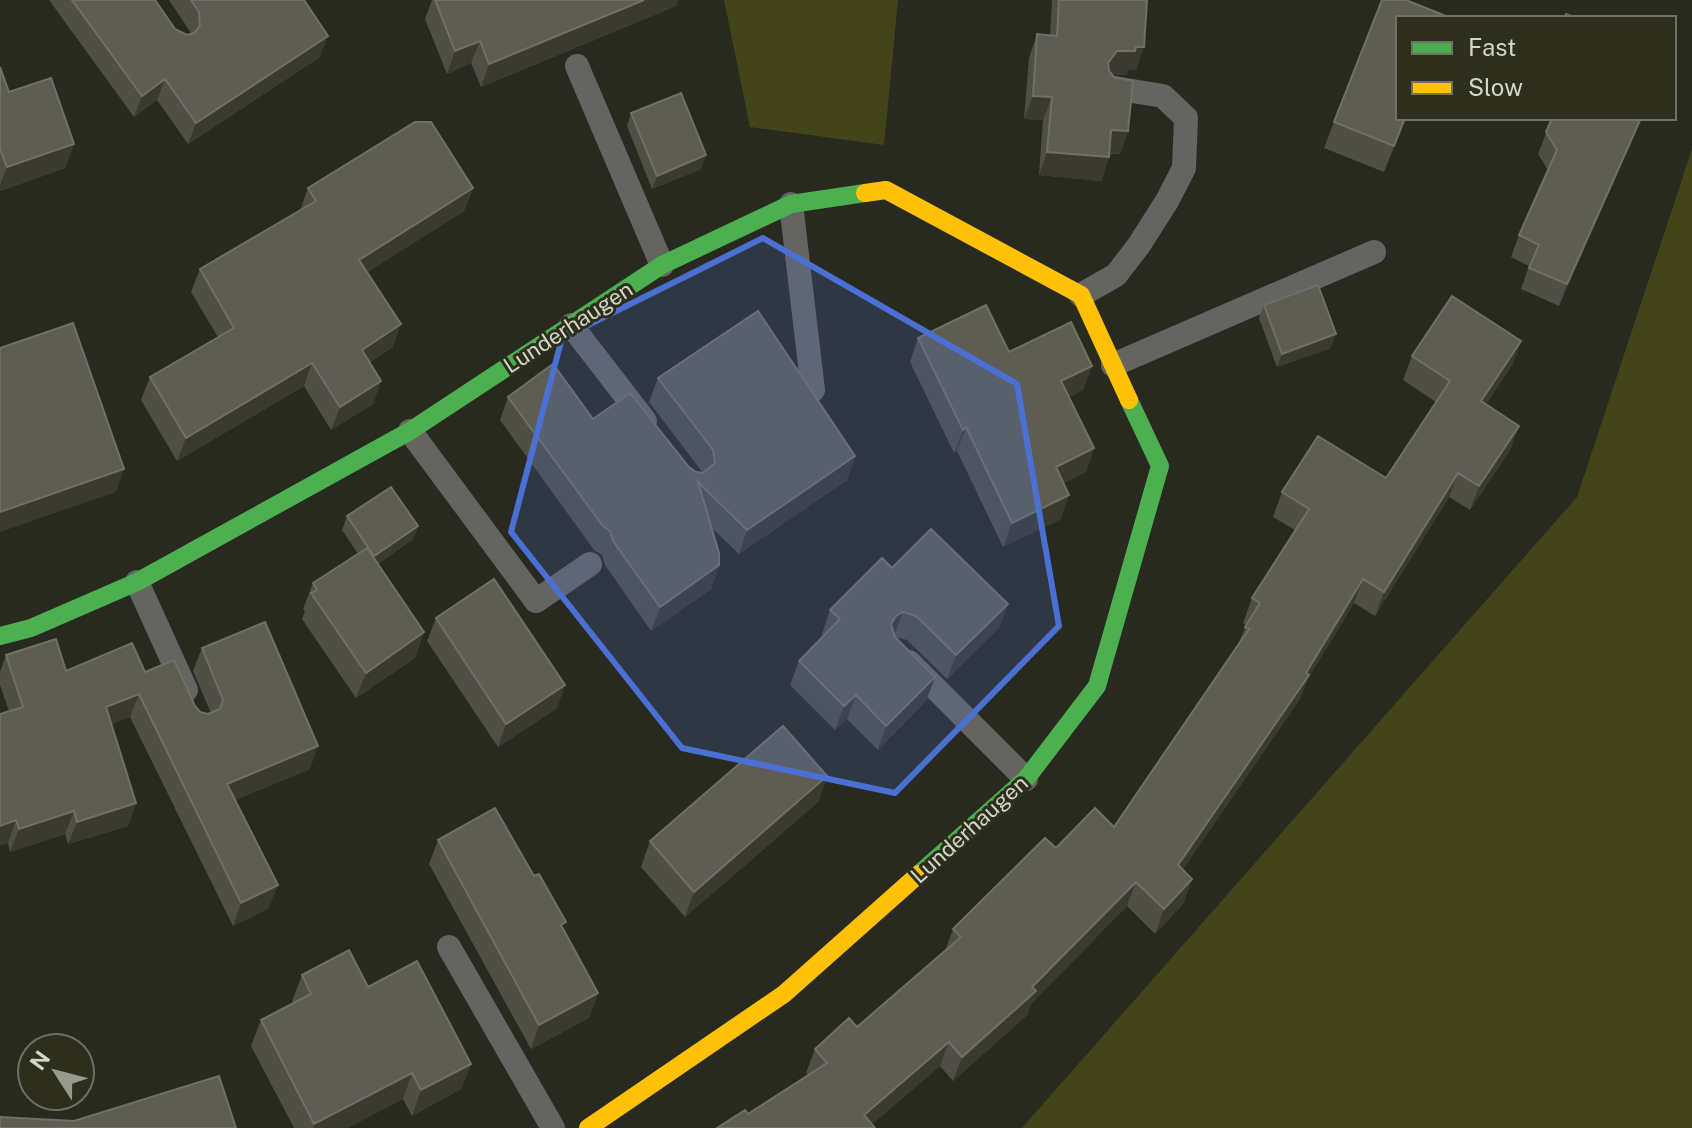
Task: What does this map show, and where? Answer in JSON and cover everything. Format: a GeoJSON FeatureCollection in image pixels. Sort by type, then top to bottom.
{"type":"FeatureCollection","features":[{"type":"Feature","properties":{"kind":"street","name":"Lunderhaugen"},"geometry":{"type":"LineString","coordinates":[[0,636],[31,628],[137,582],[410,431],[662,265],[791,204],[886,190],[1081,295],[1160,466],[1097,686],[1026,779],[784,994],[588,1128]]}},
{"type":"Feature","properties":{"kind":"lane"},"geometry":{"type":"LineString","coordinates":[[577,66],[662,265]]}},
{"type":"Feature","properties":{"kind":"lane"},"geometry":{"type":"LineString","coordinates":[[1081,295],[1116,275],[1139,245],[1184,168],[1186,118],[1163,96],[1114,88]]}},
{"type":"Feature","properties":{"kind":"lane"},"geometry":{"type":"LineString","coordinates":[[791,204],[813,390]]}},
{"type":"Feature","properties":{"kind":"lane"},"geometry":{"type":"LineString","coordinates":[[1113,365],[1374,252]]}},
{"type":"Feature","properties":{"kind":"lane"},"geometry":{"type":"LineString","coordinates":[[571,325],[655,434]]}},
{"type":"Feature","properties":{"kind":"lane"},"geometry":{"type":"LineString","coordinates":[[410,431],[536,601],[590,564]]}},
{"type":"Feature","properties":{"kind":"lane"},"geometry":{"type":"LineString","coordinates":[[137,582],[194,708]]}},
{"type":"Feature","properties":{"kind":"lane"},"geometry":{"type":"LineString","coordinates":[[897,651],[1026,779]]}},
{"type":"Feature","properties":{"kind":"lane"},"geometry":{"type":"LineString","coordinates":[[449,947],[553,1128]]}},
{"type":"Feature","properties":{"kind":"highlighted area"},"geometry":{"type":"Polygon","coordinates":[[[763,238],[1017,384],[1059,626],[895,793],[682,748],[511,532],[562,338],[763,238]]]}},
{"type":"Feature","properties":{"kind":"shaded area"},"geometry":{"type":"Polygon","coordinates":[[[724,0],[898,0],[884,145],[750,127],[724,0]]]}},
{"type":"Feature","properties":{"kind":"shaded area"},"geometry":{"type":"Polygon","coordinates":[[[1692,149],[1692,1128],[1022,1128],[1577,497],[1692,149]]]}},
{"type":"Feature","properties":{"kind":"building"},"geometry":{"type":"Polygon","coordinates":[[[72,0],[155,0],[175,29],[187,35],[200,26],[199,12],[191,0],[304,0],[328,36],[196,123],[165,79],[142,96],[72,0]]]}},
{"type":"Feature","properties":{"kind":"building"},"geometry":{"type":"Polygon","coordinates":[[[435,0],[644,0],[489,64],[480,41],[455,51],[435,0]]]}},
{"type":"Feature","properties":{"kind":"building"},"geometry":{"type":"Polygon","coordinates":[[[1059,0],[1147,0],[1144,47],[1136,47],[1135,51],[1117,51],[1108,63],[1114,77],[1133,81],[1128,131],[1111,130],[1109,157],[1047,152],[1052,97],[1033,96],[1037,34],[1057,36],[1059,0]]]}},
{"type":"Feature","properties":{"kind":"building"},"geometry":{"type":"Polygon","coordinates":[[[1382,0],[1406,0],[1446,16],[1396,16],[1396,120],[1404,120],[1394,146],[1334,122],[1382,0]]]}},
{"type":"Feature","properties":{"kind":"building"},"geometry":{"type":"Polygon","coordinates":[[[0,67],[9,92],[51,78],[74,144],[7,167],[0,149],[0,67]]]}},
{"type":"Feature","properties":{"kind":"building"},"geometry":{"type":"Polygon","coordinates":[[[681,93],[706,155],[657,176],[631,113],[681,93]]]}},
{"type":"Feature","properties":{"kind":"building"},"geometry":{"type":"Polygon","coordinates":[[[1551,120],[1640,120],[1567,284],[1529,268],[1539,245],[1519,235],[1557,150],[1546,132],[1551,120]]]}},
{"type":"Feature","properties":{"kind":"building"},"geometry":{"type":"Polygon","coordinates":[[[415,122],[431,122],[473,188],[359,260],[401,324],[362,350],[381,381],[340,407],[312,363],[186,438],[150,377],[234,328],[200,269],[316,201],[308,188],[415,122]]]}},
{"type":"Feature","properties":{"kind":"building"},"geometry":{"type":"Polygon","coordinates":[[[1318,285],[1336,334],[1282,354],[1264,305],[1318,285]]]}},
{"type":"Feature","properties":{"kind":"building"},"geometry":{"type":"Polygon","coordinates":[[[1452,296],[1521,341],[1481,401],[1519,426],[1479,486],[1458,473],[1384,592],[1363,579],[1306,673],[1309,675],[1178,865],[1192,879],[1164,909],[1136,882],[1032,987],[1036,991],[962,1057],[949,1042],[864,1115],[875,1128],[717,1128],[745,1110],[748,1114],[827,1063],[815,1049],[849,1018],[857,1027],[961,937],[953,929],[1045,838],[1056,848],[1095,808],[1114,827],[1249,629],[1245,627],[1260,603],[1252,598],[1309,509],[1282,492],[1318,436],[1386,478],[1450,381],[1412,356],[1452,296]]]}},
{"type":"Feature","properties":{"kind":"building"},"geometry":{"type":"Polygon","coordinates":[[[986,305],[1009,352],[1071,322],[1092,366],[1061,381],[1094,448],[1056,467],[1069,495],[1012,523],[966,427],[963,430],[918,338],[986,305]]]}},
{"type":"Feature","properties":{"kind":"building"},"geometry":{"type":"Polygon","coordinates":[[[758,311],[855,456],[747,530],[698,482],[719,553],[719,565],[660,607],[613,541],[610,531],[603,526],[508,397],[553,364],[593,419],[630,393],[689,467],[703,473],[715,463],[713,450],[658,378],[758,311]]]}},
{"type":"Feature","properties":{"kind":"building"},"geometry":{"type":"Polygon","coordinates":[[[73,323],[124,469],[0,512],[0,348],[73,323]]]}},
{"type":"Feature","properties":{"kind":"building"},"geometry":{"type":"Polygon","coordinates":[[[391,487],[418,526],[374,556],[347,516],[391,487]]]}},
{"type":"Feature","properties":{"kind":"building"},"geometry":{"type":"Polygon","coordinates":[[[931,529],[1008,604],[956,655],[916,616],[903,612],[896,616],[891,624],[895,637],[935,677],[886,726],[856,695],[844,706],[799,661],[840,619],[830,610],[882,558],[892,568],[931,529]]]}},
{"type":"Feature","properties":{"kind":"building"},"geometry":{"type":"Polygon","coordinates":[[[367,548],[424,632],[366,673],[311,593],[317,590],[313,583],[367,548]]]}},
{"type":"Feature","properties":{"kind":"building"},"geometry":{"type":"Polygon","coordinates":[[[494,579],[565,685],[506,724],[436,618],[494,579]]]}},
{"type":"Feature","properties":{"kind":"building"},"geometry":{"type":"Polygon","coordinates":[[[265,622],[318,746],[227,784],[278,885],[241,903],[139,694],[106,707],[136,803],[77,822],[74,811],[19,829],[16,820],[0,826],[0,714],[23,707],[6,655],[56,639],[66,671],[132,643],[145,672],[174,660],[195,706],[200,712],[208,714],[220,709],[223,700],[202,648],[265,622]]]}},
{"type":"Feature","properties":{"kind":"building"},"geometry":{"type":"Polygon","coordinates":[[[783,726],[827,776],[694,892],[650,841],[783,726]]]}},
{"type":"Feature","properties":{"kind":"building"},"geometry":{"type":"Polygon","coordinates":[[[495,808],[534,876],[539,874],[566,922],[561,925],[598,993],[539,1025],[438,840],[495,808]]]}},
{"type":"Feature","properties":{"kind":"building"},"geometry":{"type":"Polygon","coordinates":[[[349,950],[368,987],[417,961],[471,1064],[421,1090],[412,1073],[314,1124],[261,1020],[311,994],[302,975],[349,950]]]}},
{"type":"Feature","properties":{"kind":"building"},"geometry":{"type":"Polygon","coordinates":[[[219,1076],[236,1128],[0,1128],[0,1117],[74,1121],[219,1076]]]}},
{"type":"Feature","properties":{"kind":"traffic: fast"},"geometry":{"type":"LineString","coordinates":[[0,636],[31,628],[137,582],[410,431],[662,265],[791,204],[865,193]]}},
{"type":"Feature","properties":{"kind":"traffic: fast"},"geometry":{"type":"LineString","coordinates":[[919,874],[1026,779],[1097,686],[1160,466],[1129,400]]}},
{"type":"Feature","properties":{"kind":"traffic: slow"},"geometry":{"type":"LineString","coordinates":[[865,193],[886,190],[1081,295],[1129,400]]}},
{"type":"Feature","properties":{"kind":"traffic: slow"},"geometry":{"type":"LineString","coordinates":[[588,1128],[784,994],[919,874]]}}]}
